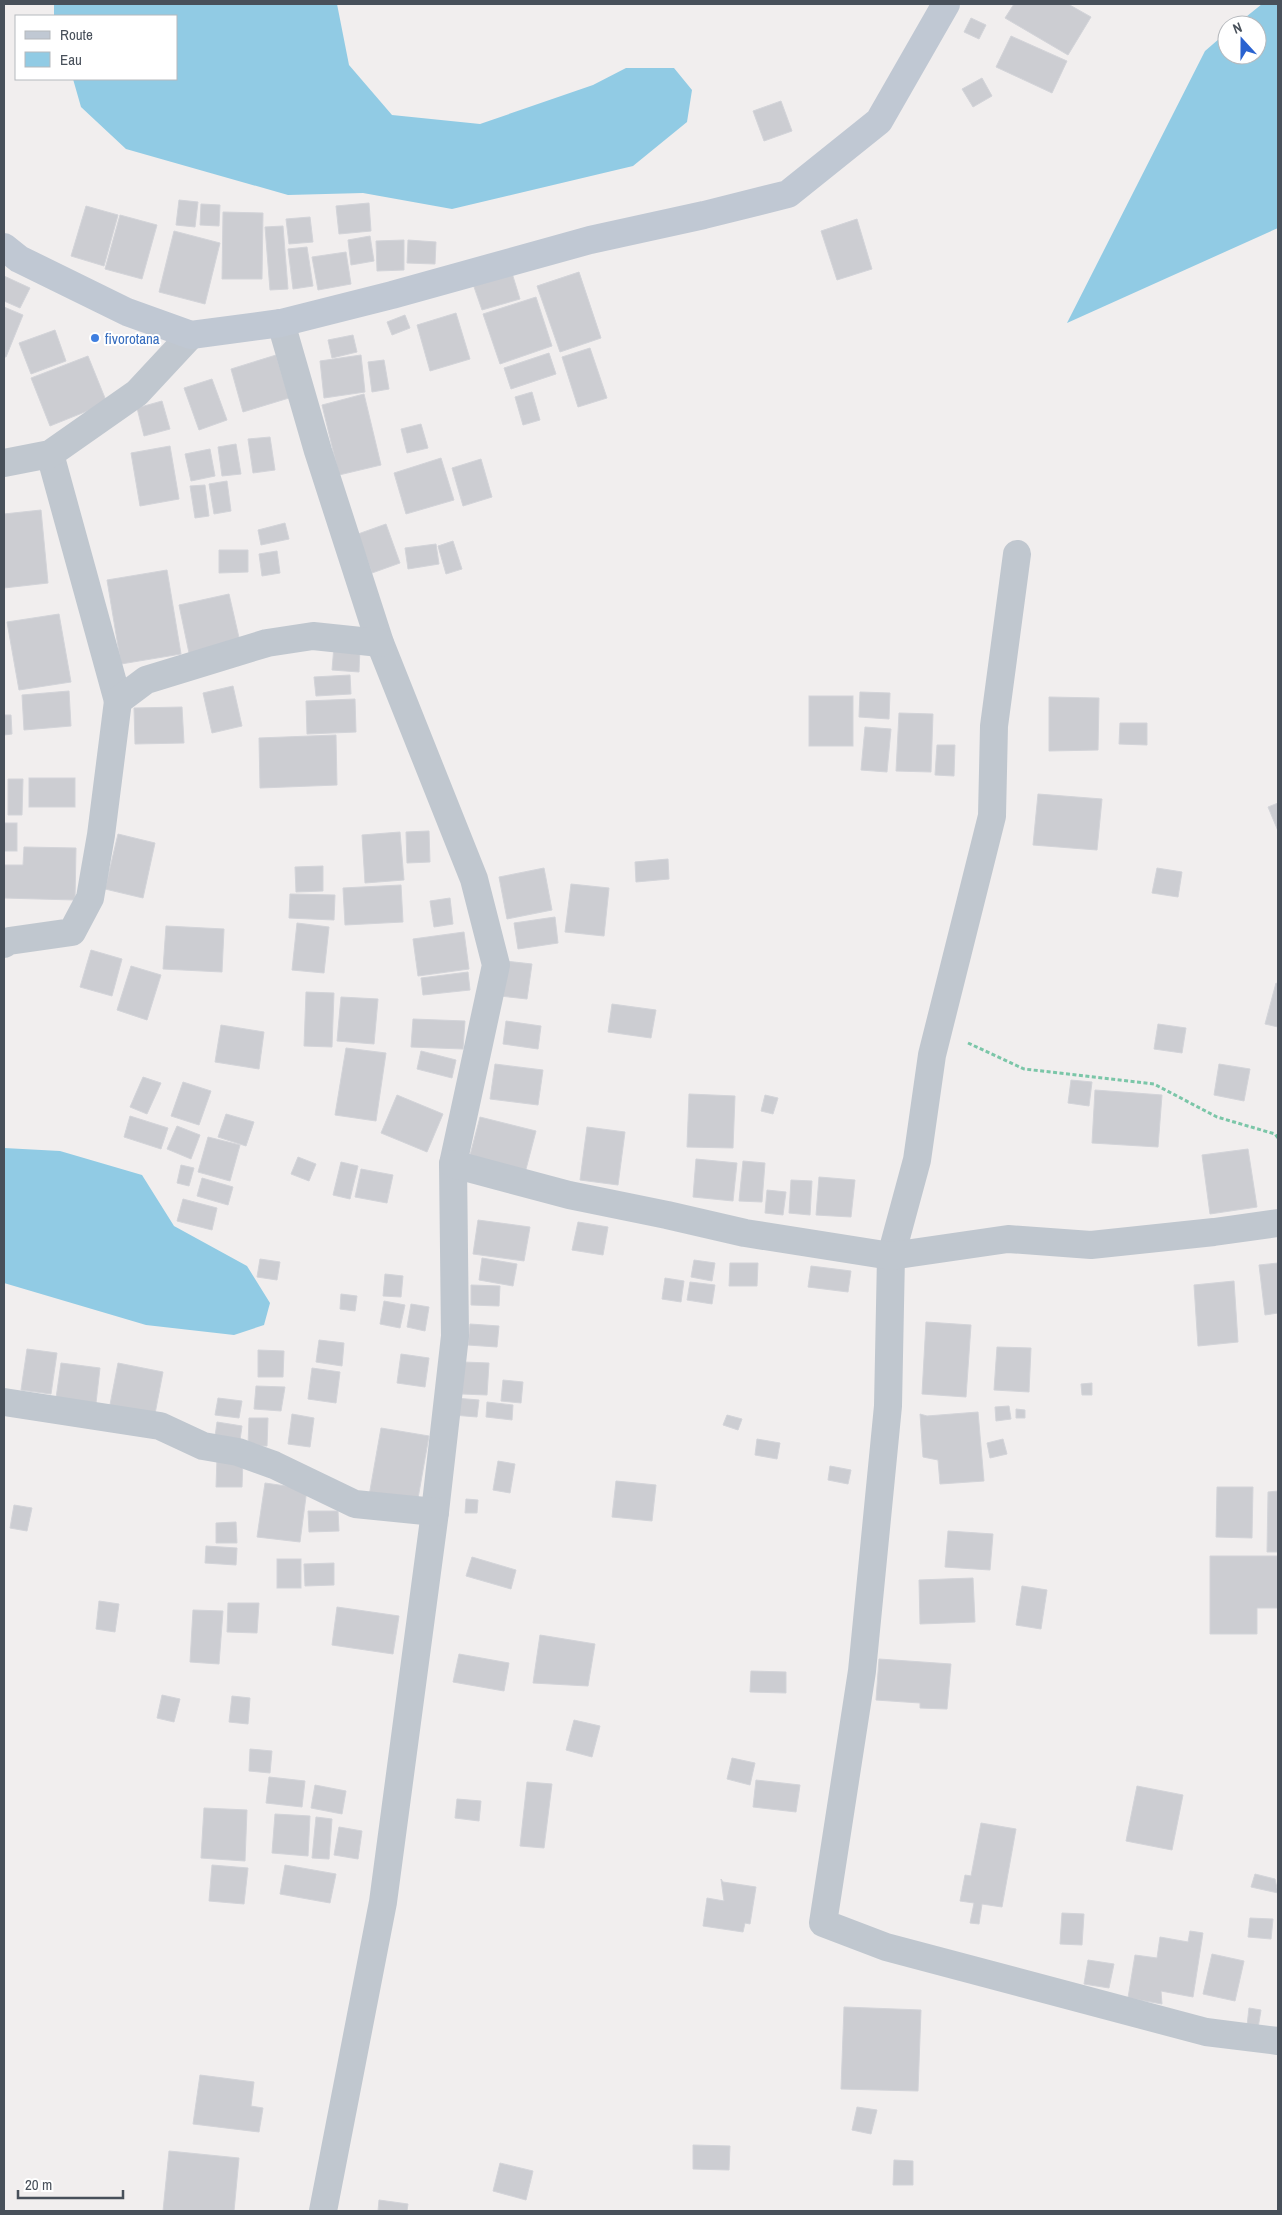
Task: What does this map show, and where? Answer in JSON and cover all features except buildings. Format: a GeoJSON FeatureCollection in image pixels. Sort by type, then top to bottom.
{"type":"FeatureCollection","features":[{"type":"Feature","properties":{"kind":"main road"},"geometry":{"type":"LineString","coordinates":[[4,247],[19,259],[127,312],[191,335],[280,323],[392,295],[590,240],[704,216],[788,194],[879,121],[946,4]]}},
{"type":"Feature","properties":{"kind":"street"},"geometry":{"type":"LineString","coordinates":[[280,323],[318,450],[380,643],[474,879],[496,965],[453,1164],[455,1336],[435,1512],[383,1902],[323,2211]]}},
{"type":"Feature","properties":{"kind":"street"},"geometry":{"type":"LineString","coordinates":[[4,463],[50,454],[137,393],[191,335]]}},
{"type":"Feature","properties":{"kind":"street"},"geometry":{"type":"LineString","coordinates":[[4,944],[9,941],[72,932],[90,898],[101,835],[118,702],[50,454]]}},
{"type":"Feature","properties":{"kind":"street"},"geometry":{"type":"LineString","coordinates":[[1017,554],[994,726],[992,816],[932,1055],[917,1160],[891,1256],[888,1406],[863,1662],[823,1923],[886,1946],[1206,2032],[1278,2041]]}},
{"type":"Feature","properties":{"kind":"street"},"geometry":{"type":"LineString","coordinates":[[118,702],[146,680],[267,643],[312,636],[380,643]]}},
{"type":"Feature","properties":{"kind":"street"},"geometry":{"type":"LineString","coordinates":[[453,1164],[569,1195],[745,1233],[891,1256],[1008,1239],[1091,1245],[1278,1223]]}},
{"type":"Feature","properties":{"kind":"street"},"geometry":{"type":"LineString","coordinates":[[4,1402],[160,1426],[202,1446],[238,1452],[274,1464],[354,1504],[435,1512]]}},
{"type":"Feature","properties":{"kind":"path"},"geometry":{"type":"LineString","coordinates":[[938,1030],[1024,1069],[1154,1084],[1217,1117],[1275,1134],[1278,1138]]}},
{"type":"Feature","properties":{"kind":"water"},"geometry":{"type":"Polygon","coordinates":[[[54,4],[337,4],[349,65],[392,115],[480,124],[593,85],[626,68],[674,68],[692,90],[687,122],[633,166],[452,209],[363,193],[288,195],[126,149],[81,107],[73,80],[178,80],[178,15],[54,15],[54,4]]]}},
{"type":"Feature","properties":{"kind":"water"},"geometry":{"type":"Polygon","coordinates":[[[1262,4],[1278,4],[1278,228],[1067,323],[1205,51],[1217,41],[1217,65],[1267,65],[1267,15],[1248,15],[1262,4]]]}},
{"type":"Feature","properties":{"kind":"water"},"geometry":{"type":"Polygon","coordinates":[[[4,1148],[60,1151],[142,1175],[174,1226],[247,1266],[270,1303],[264,1325],[234,1335],[146,1325],[4,1283],[4,1148]]]}},
{"type":"Feature","properties":{"kind":"place","name":"fivorotana"},"geometry":{"type":"Point","coordinates":[95,338]}}]}
